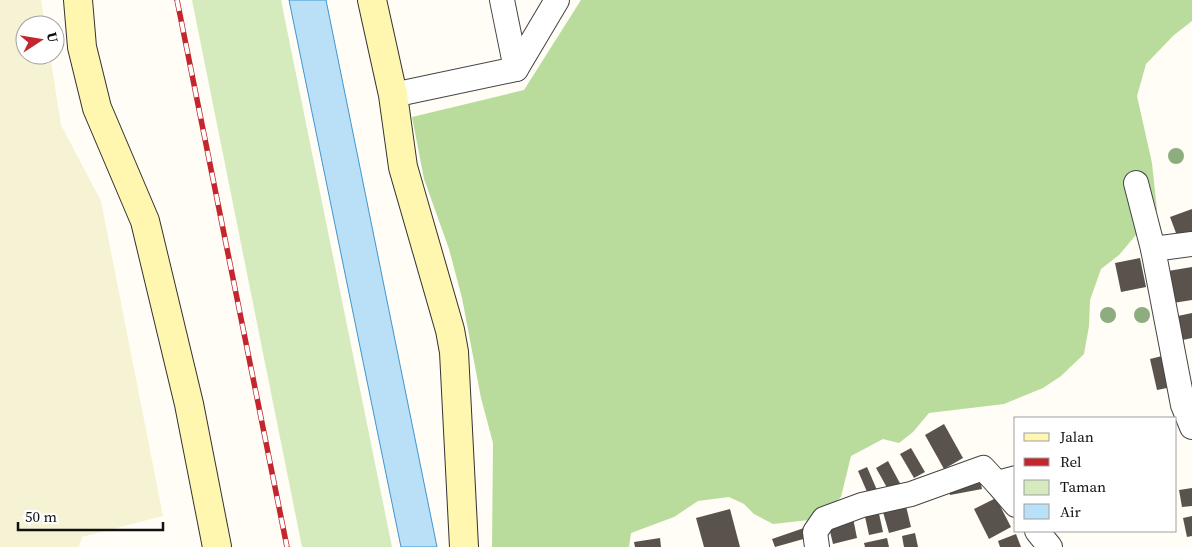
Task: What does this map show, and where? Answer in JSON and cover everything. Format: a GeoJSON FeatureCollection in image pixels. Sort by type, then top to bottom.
{"type":"FeatureCollection","features":[{"type":"Feature","properties":{"kind":"street"},"geometry":{"type":"LineString","coordinates":[[78,0],[82,47],[97,108],[145,221],[190,404],[217,547]]}},
{"type":"Feature","properties":{"kind":"street"},"geometry":{"type":"LineString","coordinates":[[372,0],[393,95],[403,167],[450,330],[454,352],[464,547]]}},
{"type":"Feature","properties":{"kind":"street"},"geometry":{"type":"LineString","coordinates":[[502,0],[516,69]]}},
{"type":"Feature","properties":{"kind":"street"},"geometry":{"type":"LineString","coordinates":[[393,95],[516,69],[557,0]]}},
{"type":"Feature","properties":{"kind":"street"},"geometry":{"type":"LineString","coordinates":[[1136,183],[1153,249],[1183,406],[1192,428],[1177,434]]}},
{"type":"Feature","properties":{"kind":"street"},"geometry":{"type":"LineString","coordinates":[[1153,249],[1192,244]]}},
{"type":"Feature","properties":{"kind":"street"},"geometry":{"type":"LineString","coordinates":[[817,547],[815,532],[824,519],[862,505],[911,494],[983,468],[1006,480],[1014,500]]}},
{"type":"Feature","properties":{"kind":"street"},"geometry":{"type":"LineString","coordinates":[[1038,532],[1050,547]]}},
{"type":"Feature","properties":{"kind":"shaded area"},"geometry":{"type":"Polygon","coordinates":[[[0,0],[41,0],[43,15],[15,15],[15,65],[52,65],[61,125],[101,201],[163,516],[82,537],[79,547],[0,547],[0,0]]]}},
{"type":"Feature","properties":{"kind":"green space"},"geometry":{"type":"Polygon","coordinates":[[[192,0],[281,0],[392,547],[302,547],[192,0]]]}},
{"type":"Feature","properties":{"kind":"green space"},"geometry":{"type":"Polygon","coordinates":[[[581,0],[1192,0],[1192,21],[1174,35],[1146,64],[1137,96],[1152,163],[1157,210],[1119,255],[1101,269],[1090,300],[1089,326],[1084,354],[1061,376],[1043,388],[1004,404],[929,413],[913,432],[899,443],[883,439],[851,456],[841,497],[818,519],[773,524],[754,514],[744,504],[729,497],[698,501],[674,517],[631,533],[629,547],[492,547],[493,443],[481,398],[462,298],[449,249],[424,179],[412,117],[524,90],[581,0]]]}},
{"type":"Feature","properties":{"kind":"water"},"geometry":{"type":"Polygon","coordinates":[[[289,0],[326,0],[437,547],[401,547],[289,0]]]}},
{"type":"Feature","properties":{"kind":"building"},"geometry":{"type":"Polygon","coordinates":[[[1192,209],[1192,236],[1179,241],[1170,217],[1192,209]]]}},
{"type":"Feature","properties":{"kind":"building"},"geometry":{"type":"Polygon","coordinates":[[[1140,258],[1146,287],[1121,292],[1115,263],[1140,258]]]}},
{"type":"Feature","properties":{"kind":"building"},"geometry":{"type":"Polygon","coordinates":[[[1192,267],[1192,300],[1173,303],[1168,271],[1192,267]]]}},
{"type":"Feature","properties":{"kind":"building"},"geometry":{"type":"Polygon","coordinates":[[[1192,313],[1192,338],[1178,341],[1173,317],[1192,313]]]}},
{"type":"Feature","properties":{"kind":"building"},"geometry":{"type":"Polygon","coordinates":[[[1166,355],[1172,387],[1157,390],[1150,359],[1166,355]]]}},
{"type":"Feature","properties":{"kind":"building"},"geometry":{"type":"Polygon","coordinates":[[[944,424],[963,458],[944,469],[925,435],[944,424]]]}},
{"type":"Feature","properties":{"kind":"building"},"geometry":{"type":"Polygon","coordinates":[[[911,448],[925,472],[914,478],[900,454],[911,448]]]}},
{"type":"Feature","properties":{"kind":"building"},"geometry":{"type":"Polygon","coordinates":[[[888,461],[902,487],[890,493],[876,468],[888,461]]]}},
{"type":"Feature","properties":{"kind":"building"},"geometry":{"type":"Polygon","coordinates":[[[867,467],[877,490],[868,494],[858,471],[867,467]]]}},
{"type":"Feature","properties":{"kind":"building"},"geometry":{"type":"Polygon","coordinates":[[[980,478],[982,489],[950,495],[948,485],[980,478]]]}},
{"type":"Feature","properties":{"kind":"building"},"geometry":{"type":"Polygon","coordinates":[[[1192,488],[1192,506],[1182,507],[1179,490],[1192,488]]]}},
{"type":"Feature","properties":{"kind":"building"},"geometry":{"type":"Polygon","coordinates":[[[996,498],[1011,527],[989,539],[974,509],[996,498]]]}},
{"type":"Feature","properties":{"kind":"building"},"geometry":{"type":"Polygon","coordinates":[[[906,506],[911,527],[889,533],[883,512],[906,506]]]}},
{"type":"Feature","properties":{"kind":"building"},"geometry":{"type":"Polygon","coordinates":[[[730,509],[740,547],[704,547],[696,518],[730,509]]]}},
{"type":"Feature","properties":{"kind":"building"},"geometry":{"type":"Polygon","coordinates":[[[878,509],[883,532],[869,535],[864,512],[878,509]]]}},
{"type":"Feature","properties":{"kind":"building"},"geometry":{"type":"Polygon","coordinates":[[[1192,516],[1192,536],[1187,537],[1183,518],[1192,516]]]}},
{"type":"Feature","properties":{"kind":"building"},"geometry":{"type":"Polygon","coordinates":[[[853,518],[857,538],[833,544],[828,523],[853,518]]]}},
{"type":"Feature","properties":{"kind":"building"},"geometry":{"type":"Polygon","coordinates":[[[804,528],[807,538],[775,547],[772,539],[804,528]]]}},
{"type":"Feature","properties":{"kind":"building"},"geometry":{"type":"Polygon","coordinates":[[[915,533],[918,547],[904,547],[902,536],[915,533]]]}},
{"type":"Feature","properties":{"kind":"building"},"geometry":{"type":"Polygon","coordinates":[[[1016,534],[1021,547],[1000,547],[998,541],[1016,534]]]}},
{"type":"Feature","properties":{"kind":"building"},"geometry":{"type":"Polygon","coordinates":[[[660,538],[661,547],[635,547],[634,542],[660,538]]]}},
{"type":"Feature","properties":{"kind":"building"},"geometry":{"type":"Polygon","coordinates":[[[887,538],[889,547],[865,547],[864,543],[887,538]]]}},
{"type":"Feature","properties":{"kind":"railway"},"geometry":{"type":"LineString","coordinates":[[177,0],[287,547]]}}]}
